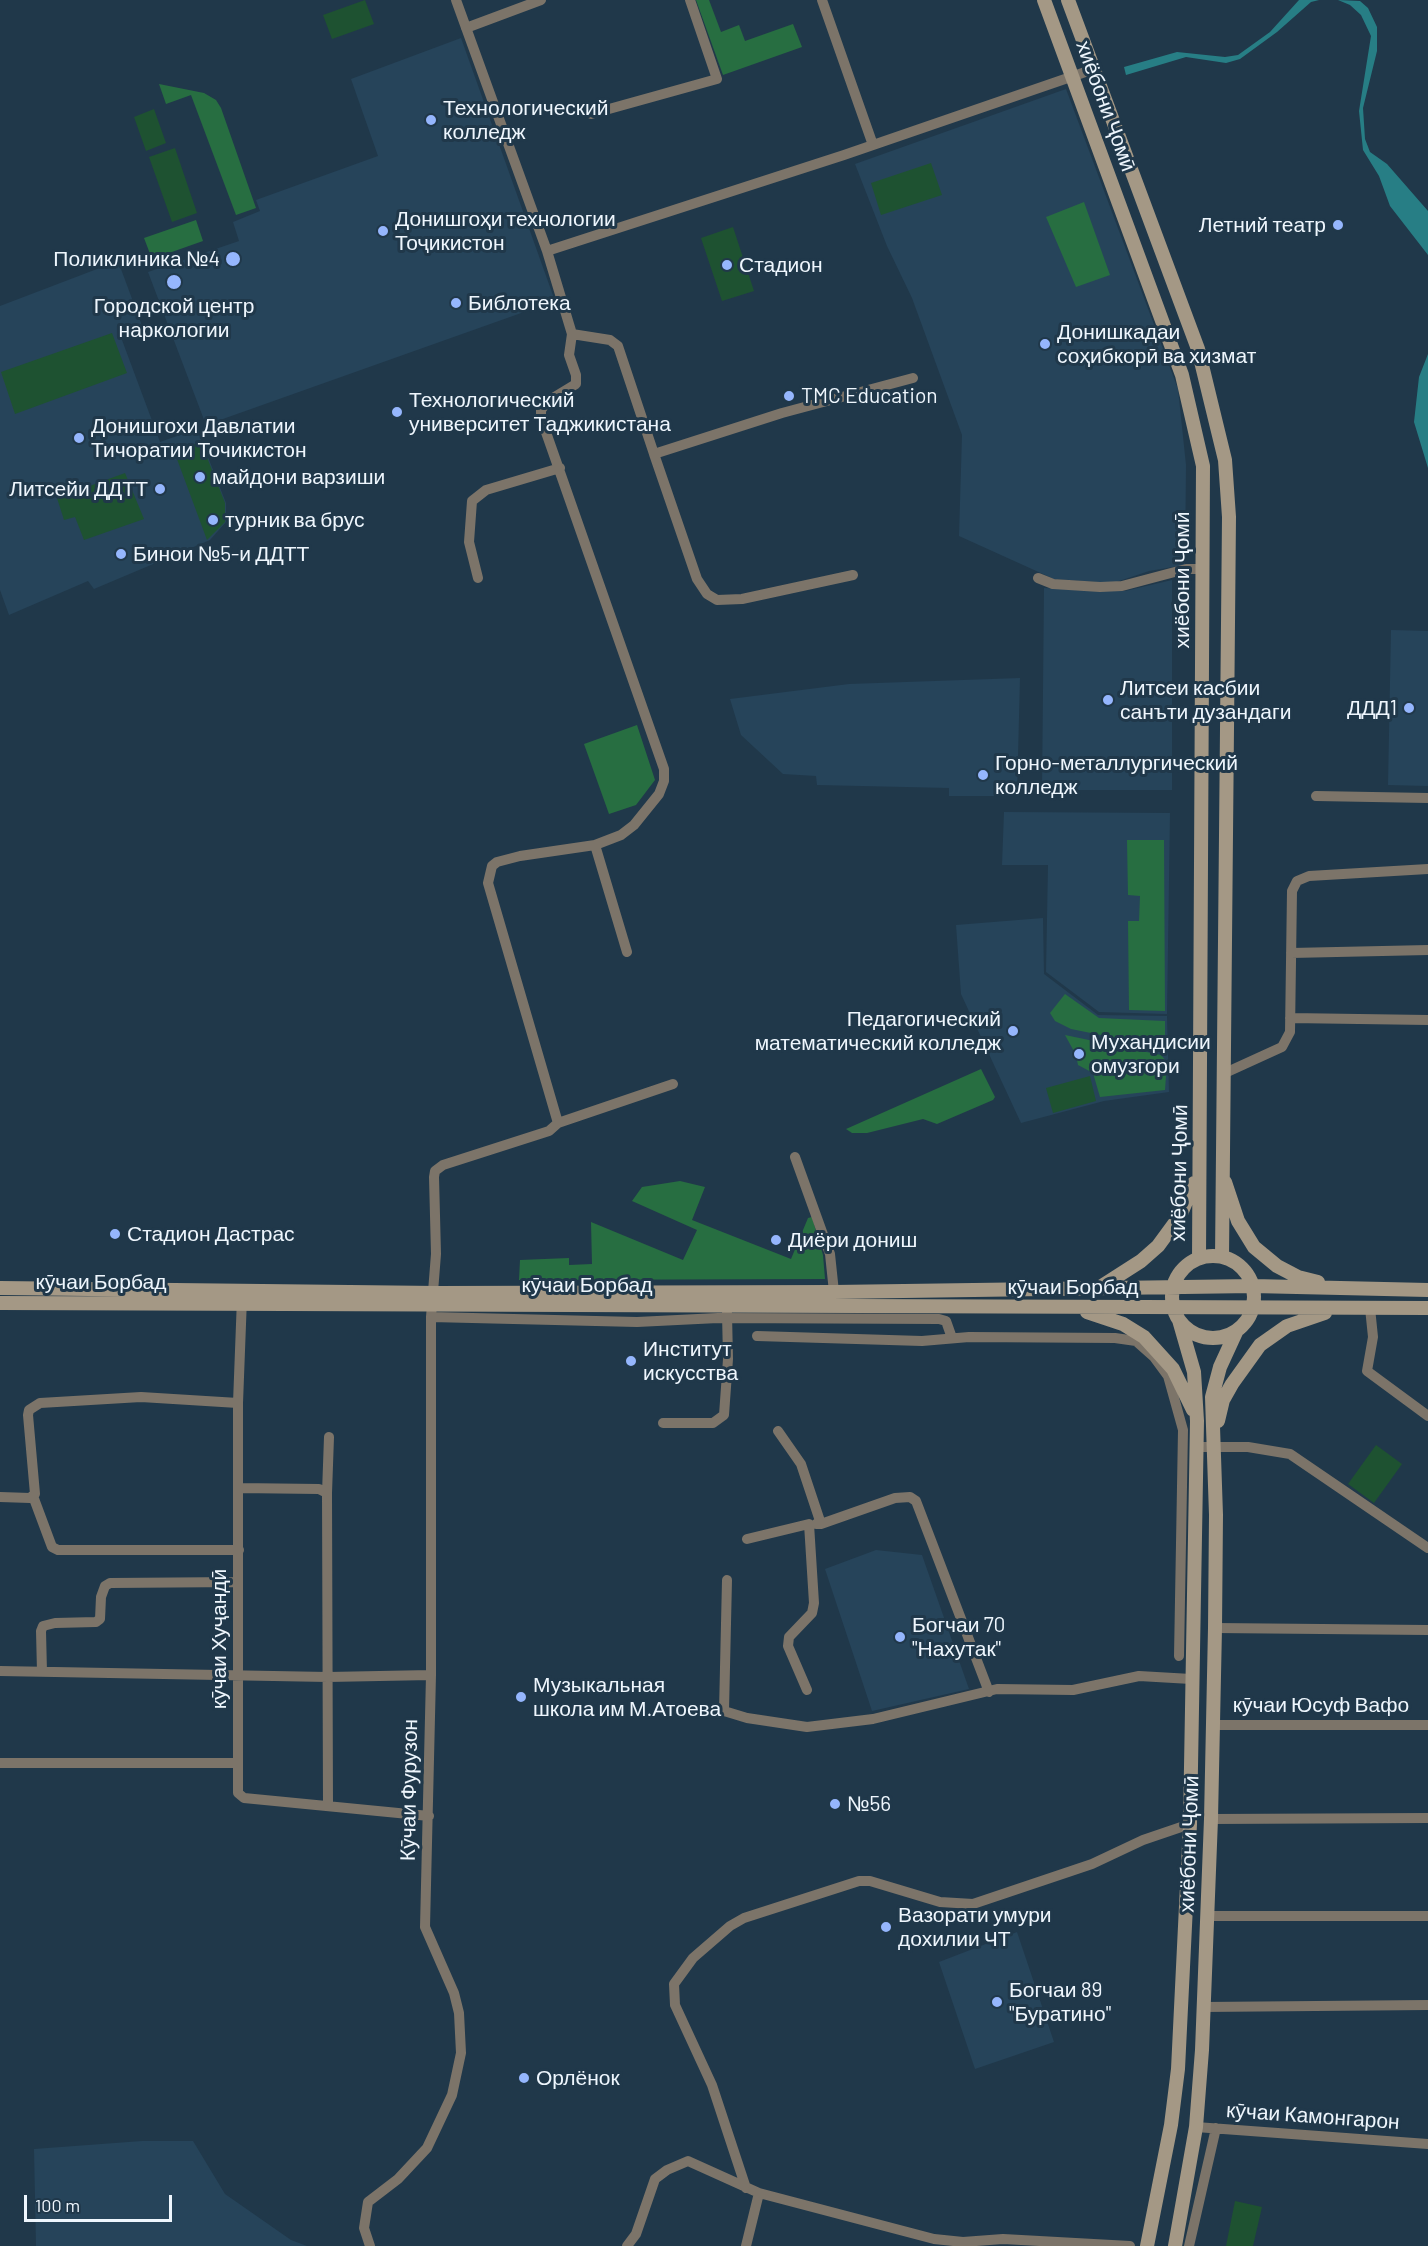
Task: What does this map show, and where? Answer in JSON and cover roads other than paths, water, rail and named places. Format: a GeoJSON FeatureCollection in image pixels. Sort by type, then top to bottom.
{"type":"FeatureCollection","features":[{"type":"Feature","properties":{"kind":"main road","name":"хиёбони Ҷомӣ"},"geometry":{"type":"LineString","coordinates":[[1044,0],[1156,299],[1182,375],[1203,466],[1199,1258]]}},
{"type":"Feature","properties":{"kind":"main road","name":"хиёбони Ҷомӣ"},"geometry":{"type":"LineString","coordinates":[[1068,0],[1198,349],[1225,460],[1229,507],[1222,1257]]}},
{"type":"Feature","properties":{"kind":"main road"},"geometry":{"type":"LineString","coordinates":[[1203,690],[1228,692]]}},
{"type":"Feature","properties":{"kind":"main road"},"geometry":{"type":"LineString","coordinates":[[1222,1170],[1238,1221],[1254,1247],[1277,1266],[1298,1277],[1337,1288]]}},
{"type":"Feature","properties":{"kind":"main road"},"geometry":{"type":"LineString","coordinates":[[1101,1287],[1141,1261],[1158,1246],[1180,1216],[1198,1172]]}},
{"type":"Feature","properties":{"kind":"main road"},"geometry":{"type":"LineString","coordinates":[[1214,1441],[1212,1397],[1220,1367],[1237,1330],[1252,1309],[1253,1286],[1242,1269],[1222,1257],[1199,1258],[1187,1265],[1178,1275],[1173,1288],[1176,1314],[1200,1336],[1213,1338],[1226,1336],[1237,1330]]}},
{"type":"Feature","properties":{"kind":"main road","name":"кӯчаи Борбад"},"geometry":{"type":"LineString","coordinates":[[432,1305],[834,1292],[1101,1287],[1253,1286],[1428,1290]]}},
{"type":"Feature","properties":{"kind":"main road","name":"кӯчаи Борбад"},"geometry":{"type":"LineString","coordinates":[[0,1288],[432,1305],[727,1313],[1073,1308],[1176,1314],[1252,1309],[1428,1308]]}},
{"type":"Feature","properties":{"kind":"main road","name":"кӯчаи Борбад"},"geometry":{"type":"LineString","coordinates":[[0,1303],[242,1297]]}},
{"type":"Feature","properties":{"kind":"main road"},"geometry":{"type":"LineString","coordinates":[[1073,1308],[1123,1324],[1169,1371],[1197,1421]]}},
{"type":"Feature","properties":{"kind":"main road"},"geometry":{"type":"LineString","coordinates":[[1214,1441],[1223,1401],[1242,1366],[1260,1345],[1287,1326],[1342,1308]]}},
{"type":"Feature","properties":{"kind":"main road","name":"хиёбони Ҷомӣ"},"geometry":{"type":"LineString","coordinates":[[1147,2246],[1171,2125],[1178,2069],[1190,1824],[1191,1679],[1188,1514],[1197,1421],[1194,1372],[1176,1314]]}},
{"type":"Feature","properties":{"kind":"main road","name":"хиёбони Ҷомӣ"},"geometry":{"type":"LineString","coordinates":[[1175,2246],[1196,2127],[1203,2007],[1211,1819],[1215,1628],[1214,1441]]}},
{"type":"Feature","properties":{"kind":"main road"},"geometry":{"type":"LineString","coordinates":[[1184,1937],[1206,1939]]}},
{"type":"Feature","properties":{"kind":"street"},"geometry":{"type":"LineString","coordinates":[[456,0],[547,251],[572,334],[569,355],[576,375],[576,384],[548,401],[541,413],[664,769],[664,781],[659,794],[634,825],[621,835],[595,845],[497,862],[488,876],[491,893],[558,1123],[673,1084]]}},
{"type":"Feature","properties":{"kind":"street"},"geometry":{"type":"LineString","coordinates":[[466,28],[542,0]]}},
{"type":"Feature","properties":{"kind":"street"},"geometry":{"type":"LineString","coordinates":[[591,114],[717,79],[690,0]]}},
{"type":"Feature","properties":{"kind":"street"},"geometry":{"type":"LineString","coordinates":[[822,0],[873,145]]}},
{"type":"Feature","properties":{"kind":"street"},"geometry":{"type":"LineString","coordinates":[[547,251],[873,145],[1094,69]]}},
{"type":"Feature","properties":{"kind":"street"},"geometry":{"type":"LineString","coordinates":[[572,334],[610,340],[618,346],[697,579],[707,594],[717,600],[742,598],[853,575]]}},
{"type":"Feature","properties":{"kind":"street"},"geometry":{"type":"LineString","coordinates":[[654,454],[782,413],[913,378]]}},
{"type":"Feature","properties":{"kind":"street"},"geometry":{"type":"LineString","coordinates":[[478,578],[470,542],[472,501],[486,490],[560,468]]}},
{"type":"Feature","properties":{"kind":"street"},"geometry":{"type":"LineString","coordinates":[[1038,578],[1053,584],[1100,588],[1122,586],[1186,569],[1200,569]]}},
{"type":"Feature","properties":{"kind":"street"},"geometry":{"type":"LineString","coordinates":[[1316,796],[1428,798]]}},
{"type":"Feature","properties":{"kind":"street"},"geometry":{"type":"LineString","coordinates":[[595,845],[627,952]]}},
{"type":"Feature","properties":{"kind":"street"},"geometry":{"type":"LineString","coordinates":[[1225,1074],[1282,1047],[1290,1032],[1292,891],[1299,879],[1309,876],[1428,869]]}},
{"type":"Feature","properties":{"kind":"street"},"geometry":{"type":"LineString","coordinates":[[1291,953],[1428,950]]}},
{"type":"Feature","properties":{"kind":"street"},"geometry":{"type":"LineString","coordinates":[[1290,1018],[1428,1020]]}},
{"type":"Feature","properties":{"kind":"street","name":"Кӯчаи Фурузон"},"geometry":{"type":"LineString","coordinates":[[370,2246],[364,2228],[368,2202],[398,2179],[427,2148],[458,2077],[461,2053],[459,2013],[454,1993],[425,1927],[431,1675],[432,1305],[436,1254],[435,1171],[443,1165],[549,1131],[558,1123]]}},
{"type":"Feature","properties":{"kind":"street"},"geometry":{"type":"LineString","coordinates":[[795,1157],[830,1254],[834,1292]]}},
{"type":"Feature","properties":{"kind":"street","name":"кӯчаи Хуҷандӣ"},"geometry":{"type":"LineString","coordinates":[[242,1297],[238,1403],[238,1793],[244,1798],[328,1804],[429,1816]]}},
{"type":"Feature","properties":{"kind":"street"},"geometry":{"type":"LineString","coordinates":[[1370,1308],[1373,1337],[1367,1371],[1428,1416]]}},
{"type":"Feature","properties":{"kind":"street"},"geometry":{"type":"LineString","coordinates":[[663,1423],[713,1423],[724,1415],[729,1359],[727,1313],[939,1319],[946,1321],[952,1338]]}},
{"type":"Feature","properties":{"kind":"street"},"geometry":{"type":"LineString","coordinates":[[757,1336],[922,1341],[952,1338],[1132,1335]]}},
{"type":"Feature","properties":{"kind":"street"},"geometry":{"type":"LineString","coordinates":[[1169,1371],[1183,1430],[1188,1514],[1179,1656]]}},
{"type":"Feature","properties":{"kind":"street"},"geometry":{"type":"LineString","coordinates":[[238,1403],[141,1397],[40,1403],[29,1410],[28,1415],[35,1482],[33,1496],[52,1547],[58,1550],[238,1550]]}},
{"type":"Feature","properties":{"kind":"street"},"geometry":{"type":"LineString","coordinates":[[778,1431],[801,1464],[821,1524]]}},
{"type":"Feature","properties":{"kind":"street"},"geometry":{"type":"LineString","coordinates":[[328,1804],[327,1493],[329,1437]]}},
{"type":"Feature","properties":{"kind":"street"},"geometry":{"type":"LineString","coordinates":[[1196,1447],[1214,1441],[1290,1454],[1428,1548]]}},
{"type":"Feature","properties":{"kind":"street"},"geometry":{"type":"LineString","coordinates":[[238,1488],[324,1490],[327,1493]]}},
{"type":"Feature","properties":{"kind":"street"},"geometry":{"type":"LineString","coordinates":[[0,1497],[33,1496]]}},
{"type":"Feature","properties":{"kind":"street"},"geometry":{"type":"LineString","coordinates":[[747,1539],[810,1524],[821,1524],[895,1498],[910,1497],[916,1501],[989,1692]]}},
{"type":"Feature","properties":{"kind":"street"},"geometry":{"type":"LineString","coordinates":[[807,1690],[788,1646],[789,1637],[812,1613],[814,1603],[810,1524]]}},
{"type":"Feature","properties":{"kind":"street"},"geometry":{"type":"LineString","coordinates":[[727,1580],[724,1711],[729,1714],[807,1727],[873,1719],[997,1689],[1073,1690],[1139,1676],[1191,1679]]}},
{"type":"Feature","properties":{"kind":"street"},"geometry":{"type":"LineString","coordinates":[[42,1672],[41,1631],[43,1626],[55,1623],[96,1622],[100,1619],[101,1597],[105,1586],[111,1583],[238,1582]]}},
{"type":"Feature","properties":{"kind":"street"},"geometry":{"type":"LineString","coordinates":[[1215,1628],[1428,1630]]}},
{"type":"Feature","properties":{"kind":"street"},"geometry":{"type":"LineString","coordinates":[[0,1671],[328,1677],[431,1675]]}},
{"type":"Feature","properties":{"kind":"street","name":"кӯчаи Юсуф Вафо"},"geometry":{"type":"LineString","coordinates":[[1213,1725],[1428,1725]]}},
{"type":"Feature","properties":{"kind":"street"},"geometry":{"type":"LineString","coordinates":[[0,1763],[238,1762]]}},
{"type":"Feature","properties":{"kind":"street"},"geometry":{"type":"LineString","coordinates":[[1211,1819],[1428,1818]]}},
{"type":"Feature","properties":{"kind":"street"},"geometry":{"type":"LineString","coordinates":[[746,2188],[712,2085],[675,2005],[674,1984],[693,1959],[730,1926],[744,1918],[859,1881],[870,1881],[940,1902],[973,1904],[1092,1864],[1143,1840],[1190,1824]]}},
{"type":"Feature","properties":{"kind":"street"},"geometry":{"type":"LineString","coordinates":[[1207,1916],[1428,1916]]}},
{"type":"Feature","properties":{"kind":"street"},"geometry":{"type":"LineString","coordinates":[[1203,2007],[1428,2005]]}},
{"type":"Feature","properties":{"kind":"street","name":"кӯчаи Камонгарон"},"geometry":{"type":"LineString","coordinates":[[1196,2127],[1428,2144]]}},
{"type":"Feature","properties":{"kind":"street"},"geometry":{"type":"LineString","coordinates":[[1189,2246],[1216,2128]]}},
{"type":"Feature","properties":{"kind":"street"},"geometry":{"type":"LineString","coordinates":[[627,2246],[636,2234],[656,2179],[673,2166],[688,2161],[759,2193],[934,2240],[1130,2246]]}},
{"type":"Feature","properties":{"kind":"street"},"geometry":{"type":"LineString","coordinates":[[746,2246],[759,2193]]}},
{"type":"Feature","properties":{"kind":"place","name":"Технологический колледж"},"geometry":{"type":"Point","coordinates":[431,120]}},
{"type":"Feature","properties":{"kind":"place","name":"Летний театр"},"geometry":{"type":"Point","coordinates":[1338,225]}},
{"type":"Feature","properties":{"kind":"place","name":"Донишгоҳи технологии Тоҷикистон"},"geometry":{"type":"Point","coordinates":[383,231]}},
{"type":"Feature","properties":{"kind":"place","name":"Поликлиника №4"},"geometry":{"type":"Point","coordinates":[233,259]}},
{"type":"Feature","properties":{"kind":"place","name":"Стадион"},"geometry":{"type":"Point","coordinates":[727,265]}},
{"type":"Feature","properties":{"kind":"place","name":"Городской центр наркологии"},"geometry":{"type":"Point","coordinates":[174,282]}},
{"type":"Feature","properties":{"kind":"place","name":"Библотека"},"geometry":{"type":"Point","coordinates":[456,303]}},
{"type":"Feature","properties":{"kind":"place","name":"Донишкадаи соҳибкорӣ ва хизмат"},"geometry":{"type":"Point","coordinates":[1045,344]}},
{"type":"Feature","properties":{"kind":"place","name":"TMC Education"},"geometry":{"type":"Point","coordinates":[789,396]}},
{"type":"Feature","properties":{"kind":"place","name":"Технологический университет Таджикистана"},"geometry":{"type":"Point","coordinates":[397,412]}},
{"type":"Feature","properties":{"kind":"place","name":"Донишгохи Давлатии Тичоратии Точикистон"},"geometry":{"type":"Point","coordinates":[79,438]}},
{"type":"Feature","properties":{"kind":"place","name":"майдони варзиши"},"geometry":{"type":"Point","coordinates":[200,477]}},
{"type":"Feature","properties":{"kind":"place","name":"Литсейи ДДТТ"},"geometry":{"type":"Point","coordinates":[160,489]}},
{"type":"Feature","properties":{"kind":"place","name":"турник ва брус"},"geometry":{"type":"Point","coordinates":[213,520]}},
{"type":"Feature","properties":{"kind":"place","name":"Бинои №5-и ДДТТ"},"geometry":{"type":"Point","coordinates":[121,554]}},
{"type":"Feature","properties":{"kind":"place","name":"Литсеи касбии санъти дузандаги"},"geometry":{"type":"Point","coordinates":[1108,700]}},
{"type":"Feature","properties":{"kind":"place","name":"ДДД1"},"geometry":{"type":"Point","coordinates":[1409,708]}},
{"type":"Feature","properties":{"kind":"place","name":"Горно-металлургический колледж"},"geometry":{"type":"Point","coordinates":[983,775]}},
{"type":"Feature","properties":{"kind":"place","name":"Педагогический математический колледж"},"geometry":{"type":"Point","coordinates":[1013,1031]}},
{"type":"Feature","properties":{"kind":"place","name":"Мухандисии омузгори"},"geometry":{"type":"Point","coordinates":[1079,1054]}},
{"type":"Feature","properties":{"kind":"place","name":"Стадион Дастрас"},"geometry":{"type":"Point","coordinates":[115,1234]}},
{"type":"Feature","properties":{"kind":"place","name":"Диёри дониш"},"geometry":{"type":"Point","coordinates":[776,1240]}},
{"type":"Feature","properties":{"kind":"place","name":"Институт искусства"},"geometry":{"type":"Point","coordinates":[631,1361]}},
{"type":"Feature","properties":{"kind":"place","name":"Богчаи 70 \"Нахутак\""},"geometry":{"type":"Point","coordinates":[900,1637]}},
{"type":"Feature","properties":{"kind":"place","name":"Музыкальная школа им М.Атоева"},"geometry":{"type":"Point","coordinates":[521,1697]}},
{"type":"Feature","properties":{"kind":"place","name":"№56"},"geometry":{"type":"Point","coordinates":[835,1804]}},
{"type":"Feature","properties":{"kind":"place","name":"Вазорати умури дохилии ЧТ"},"geometry":{"type":"Point","coordinates":[886,1927]}},
{"type":"Feature","properties":{"kind":"place","name":"Богчаи 89 \"Буратино\""},"geometry":{"type":"Point","coordinates":[997,2002]}},
{"type":"Feature","properties":{"kind":"place","name":"Орлёнок"},"geometry":{"type":"Point","coordinates":[524,2078]}}]}
